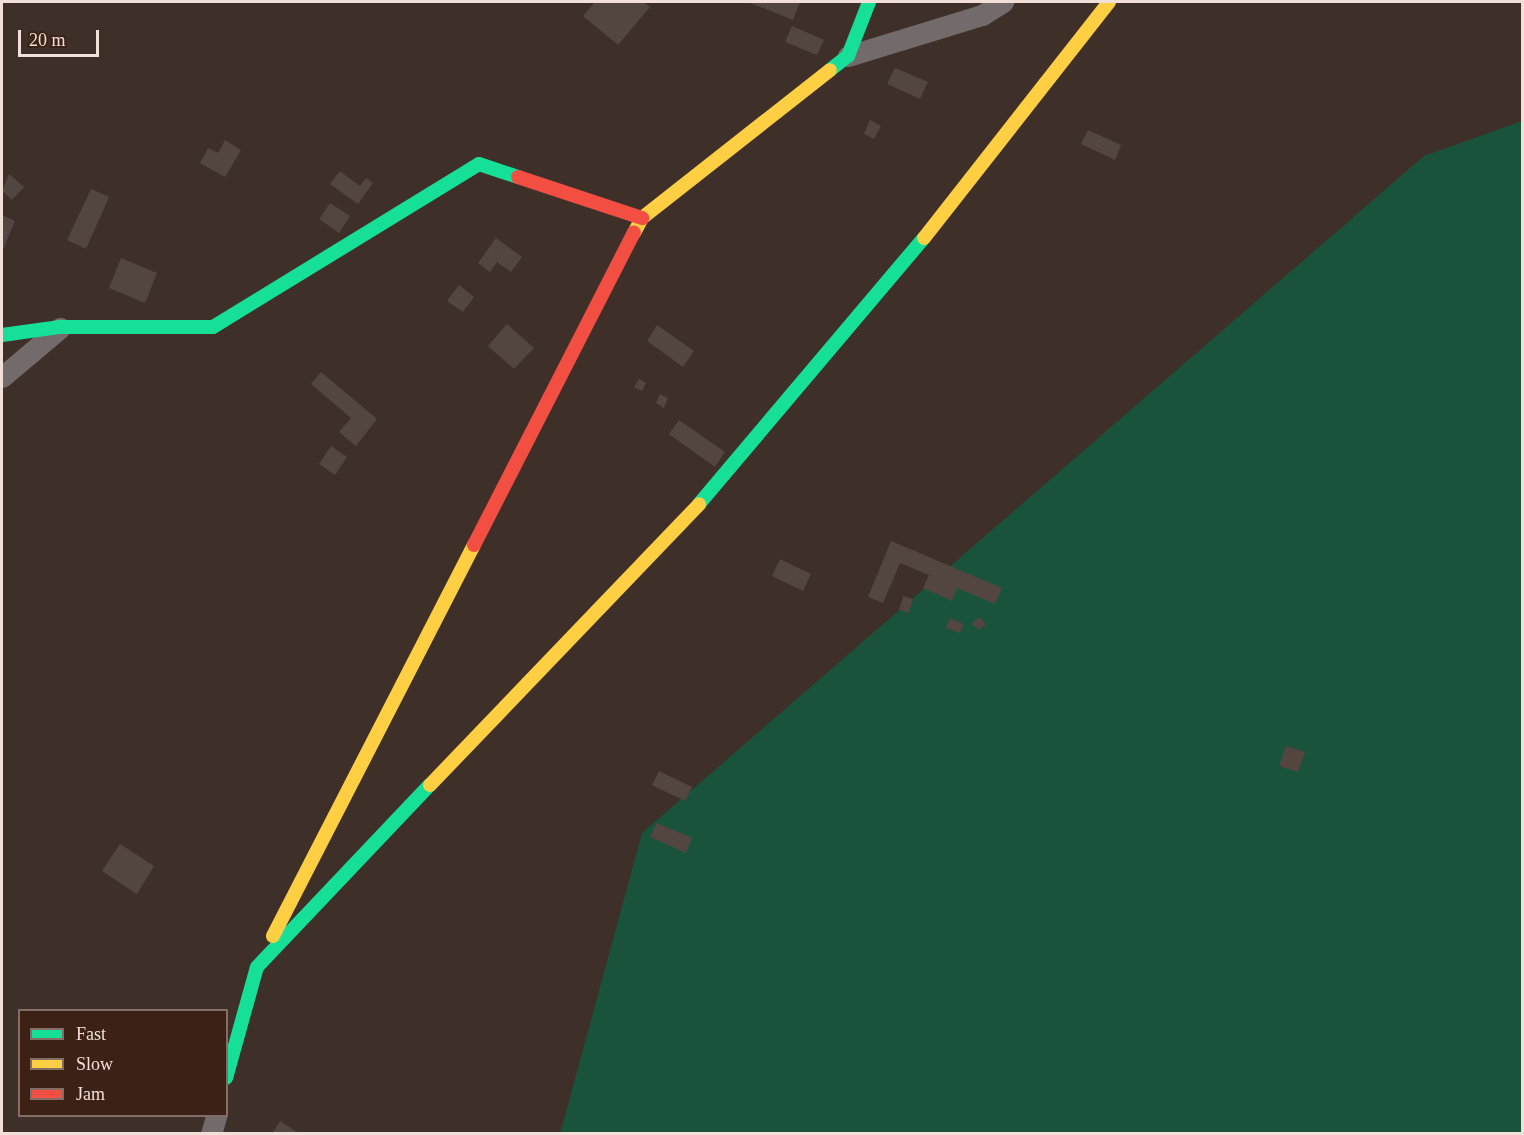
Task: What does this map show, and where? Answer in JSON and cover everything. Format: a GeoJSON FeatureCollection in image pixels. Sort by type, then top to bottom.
{"type":"FeatureCollection","features":[{"type":"Feature","properties":{"kind":"street"},"geometry":{"type":"LineString","coordinates":[[848,56],[869,2]]}},
{"type":"Feature","properties":{"kind":"street"},"geometry":{"type":"LineString","coordinates":[[228,1071],[257,967],[642,219],[848,56],[982,15],[1003,2]]}},
{"type":"Feature","properties":{"kind":"street"},"geometry":{"type":"LineString","coordinates":[[257,967],[699,504],[884,290],[1109,2]]}},
{"type":"Feature","properties":{"kind":"street"},"geometry":{"type":"LineString","coordinates":[[2,335],[60,327],[213,327],[479,164],[642,219]]}},
{"type":"Feature","properties":{"kind":"street"},"geometry":{"type":"LineString","coordinates":[[2,377],[60,327]]}},
{"type":"Feature","properties":{"kind":"street"},"geometry":{"type":"LineString","coordinates":[[211,1134],[216,1117]]}},
{"type":"Feature","properties":{"kind":"green space"},"geometry":{"type":"Polygon","coordinates":[[[1522,121],[1522,1133],[560,1134],[642,833],[1424,156],[1522,121]]]}},
{"type":"Feature","properties":{"kind":"building"},"geometry":{"type":"Polygon","coordinates":[[[595,2],[643,2],[650,7],[618,45],[583,16],[595,2]]]}},
{"type":"Feature","properties":{"kind":"building"},"geometry":{"type":"Polygon","coordinates":[[[748,2],[800,2],[793,20],[748,2]]]}},
{"type":"Feature","properties":{"kind":"building"},"geometry":{"type":"Polygon","coordinates":[[[792,26],[824,40],[817,55],[785,42],[792,26]]]}},
{"type":"Feature","properties":{"kind":"building"},"geometry":{"type":"Polygon","coordinates":[[[895,68],[928,82],[920,99],[887,84],[895,68]]]}},
{"type":"Feature","properties":{"kind":"building"},"geometry":{"type":"Polygon","coordinates":[[[870,120],[881,126],[874,139],[864,134],[870,120]]]}},
{"type":"Feature","properties":{"kind":"building"},"geometry":{"type":"Polygon","coordinates":[[[1088,130],[1121,145],[1115,160],[1081,144],[1088,130]]]}},
{"type":"Feature","properties":{"kind":"building"},"geometry":{"type":"Polygon","coordinates":[[[225,140],[241,150],[225,177],[200,163],[208,148],[218,153],[225,140]]]}},
{"type":"Feature","properties":{"kind":"building"},"geometry":{"type":"Polygon","coordinates":[[[340,171],[360,186],[366,178],[373,183],[358,204],[330,184],[340,171]]]}},
{"type":"Feature","properties":{"kind":"building"},"geometry":{"type":"Polygon","coordinates":[[[9,174],[24,187],[12,200],[2,191],[9,174]]]}},
{"type":"Feature","properties":{"kind":"building"},"geometry":{"type":"Polygon","coordinates":[[[91,189],[109,197],[86,249],[67,240],[91,189]]]}},
{"type":"Feature","properties":{"kind":"building"},"geometry":{"type":"Polygon","coordinates":[[[330,203],[350,216],[339,233],[319,219],[330,203]]]}},
{"type":"Feature","properties":{"kind":"building"},"geometry":{"type":"Polygon","coordinates":[[[2,215],[15,221],[2,252],[2,215]]]}},
{"type":"Feature","properties":{"kind":"building"},"geometry":{"type":"Polygon","coordinates":[[[496,238],[522,257],[511,272],[497,262],[490,272],[478,263],[496,238]]]}},
{"type":"Feature","properties":{"kind":"building"},"geometry":{"type":"Polygon","coordinates":[[[121,258],[157,273],[145,303],[109,288],[121,258]]]}},
{"type":"Feature","properties":{"kind":"building"},"geometry":{"type":"Polygon","coordinates":[[[459,285],[474,297],[463,312],[447,301],[459,285]]]}},
{"type":"Feature","properties":{"kind":"building"},"geometry":{"type":"Polygon","coordinates":[[[507,324],[534,348],[514,369],[488,346],[507,324]]]}},
{"type":"Feature","properties":{"kind":"building"},"geometry":{"type":"Polygon","coordinates":[[[657,325],[694,351],[683,367],[647,341],[657,325]]]}},
{"type":"Feature","properties":{"kind":"building"},"geometry":{"type":"Polygon","coordinates":[[[321,372],[377,419],[356,446],[339,432],[351,418],[311,384],[321,372]]]}},
{"type":"Feature","properties":{"kind":"building"},"geometry":{"type":"Polygon","coordinates":[[[639,379],[646,383],[642,391],[634,387],[639,379]]]}},
{"type":"Feature","properties":{"kind":"building"},"geometry":{"type":"Polygon","coordinates":[[[660,394],[668,398],[664,408],[656,403],[660,394]]]}},
{"type":"Feature","properties":{"kind":"building"},"geometry":{"type":"Polygon","coordinates":[[[679,420],[725,452],[715,467],[669,434],[679,420]]]}},
{"type":"Feature","properties":{"kind":"building"},"geometry":{"type":"Polygon","coordinates":[[[331,446],[347,457],[335,475],[319,464],[331,446]]]}},
{"type":"Feature","properties":{"kind":"building"},"geometry":{"type":"Polygon","coordinates":[[[891,541],[1002,588],[995,604],[957,588],[952,601],[923,588],[929,575],[900,563],[883,603],[868,597],[891,541]]]}},
{"type":"Feature","properties":{"kind":"building"},"geometry":{"type":"Polygon","coordinates":[[[780,559],[811,574],[803,591],[772,576],[780,559]]]}},
{"type":"Feature","properties":{"kind":"building"},"geometry":{"type":"Polygon","coordinates":[[[903,596],[913,599],[909,613],[899,610],[903,596]]]}},
{"type":"Feature","properties":{"kind":"building"},"geometry":{"type":"Polygon","coordinates":[[[979,617],[986,624],[979,630],[972,624],[979,617]]]}},
{"type":"Feature","properties":{"kind":"building"},"geometry":{"type":"Polygon","coordinates":[[[950,618],[964,624],[960,633],[946,628],[950,618]]]}},
{"type":"Feature","properties":{"kind":"building"},"geometry":{"type":"Polygon","coordinates":[[[1286,746],[1305,752],[1298,772],[1279,766],[1286,746]]]}},
{"type":"Feature","properties":{"kind":"building"},"geometry":{"type":"Polygon","coordinates":[[[659,771],[692,787],[685,801],[652,785],[659,771]]]}},
{"type":"Feature","properties":{"kind":"building"},"geometry":{"type":"Polygon","coordinates":[[[657,823],[692,838],[686,853],[650,837],[657,823]]]}},
{"type":"Feature","properties":{"kind":"building"},"geometry":{"type":"Polygon","coordinates":[[[120,844],[154,866],[137,894],[102,871],[120,844]]]}},
{"type":"Feature","properties":{"kind":"building"},"geometry":{"type":"Polygon","coordinates":[[[280,1121],[300,1134],[272,1134],[280,1121]]]}},
{"type":"Feature","properties":{"kind":"traffic: fast"},"geometry":{"type":"LineString","coordinates":[[830,70],[848,56],[869,2]]}},
{"type":"Feature","properties":{"kind":"traffic: fast"},"geometry":{"type":"LineString","coordinates":[[2,335],[60,327],[213,327],[479,164],[518,177]]}},
{"type":"Feature","properties":{"kind":"traffic: fast"},"geometry":{"type":"LineString","coordinates":[[699,504],[924,238]]}},
{"type":"Feature","properties":{"kind":"traffic: fast"},"geometry":{"type":"LineString","coordinates":[[228,1071],[257,967],[430,785]]}},
{"type":"Feature","properties":{"kind":"traffic: slow"},"geometry":{"type":"LineString","coordinates":[[924,238],[1109,2]]}},
{"type":"Feature","properties":{"kind":"traffic: slow"},"geometry":{"type":"LineString","coordinates":[[634,233],[642,218],[830,70]]}},
{"type":"Feature","properties":{"kind":"traffic: slow"},"geometry":{"type":"LineString","coordinates":[[430,785],[699,504]]}},
{"type":"Feature","properties":{"kind":"traffic: slow"},"geometry":{"type":"LineString","coordinates":[[273,936],[474,545]]}},
{"type":"Feature","properties":{"kind":"traffic: jam"},"geometry":{"type":"LineString","coordinates":[[518,177],[642,218]]}},
{"type":"Feature","properties":{"kind":"traffic: jam"},"geometry":{"type":"LineString","coordinates":[[474,545],[634,233]]}}]}
